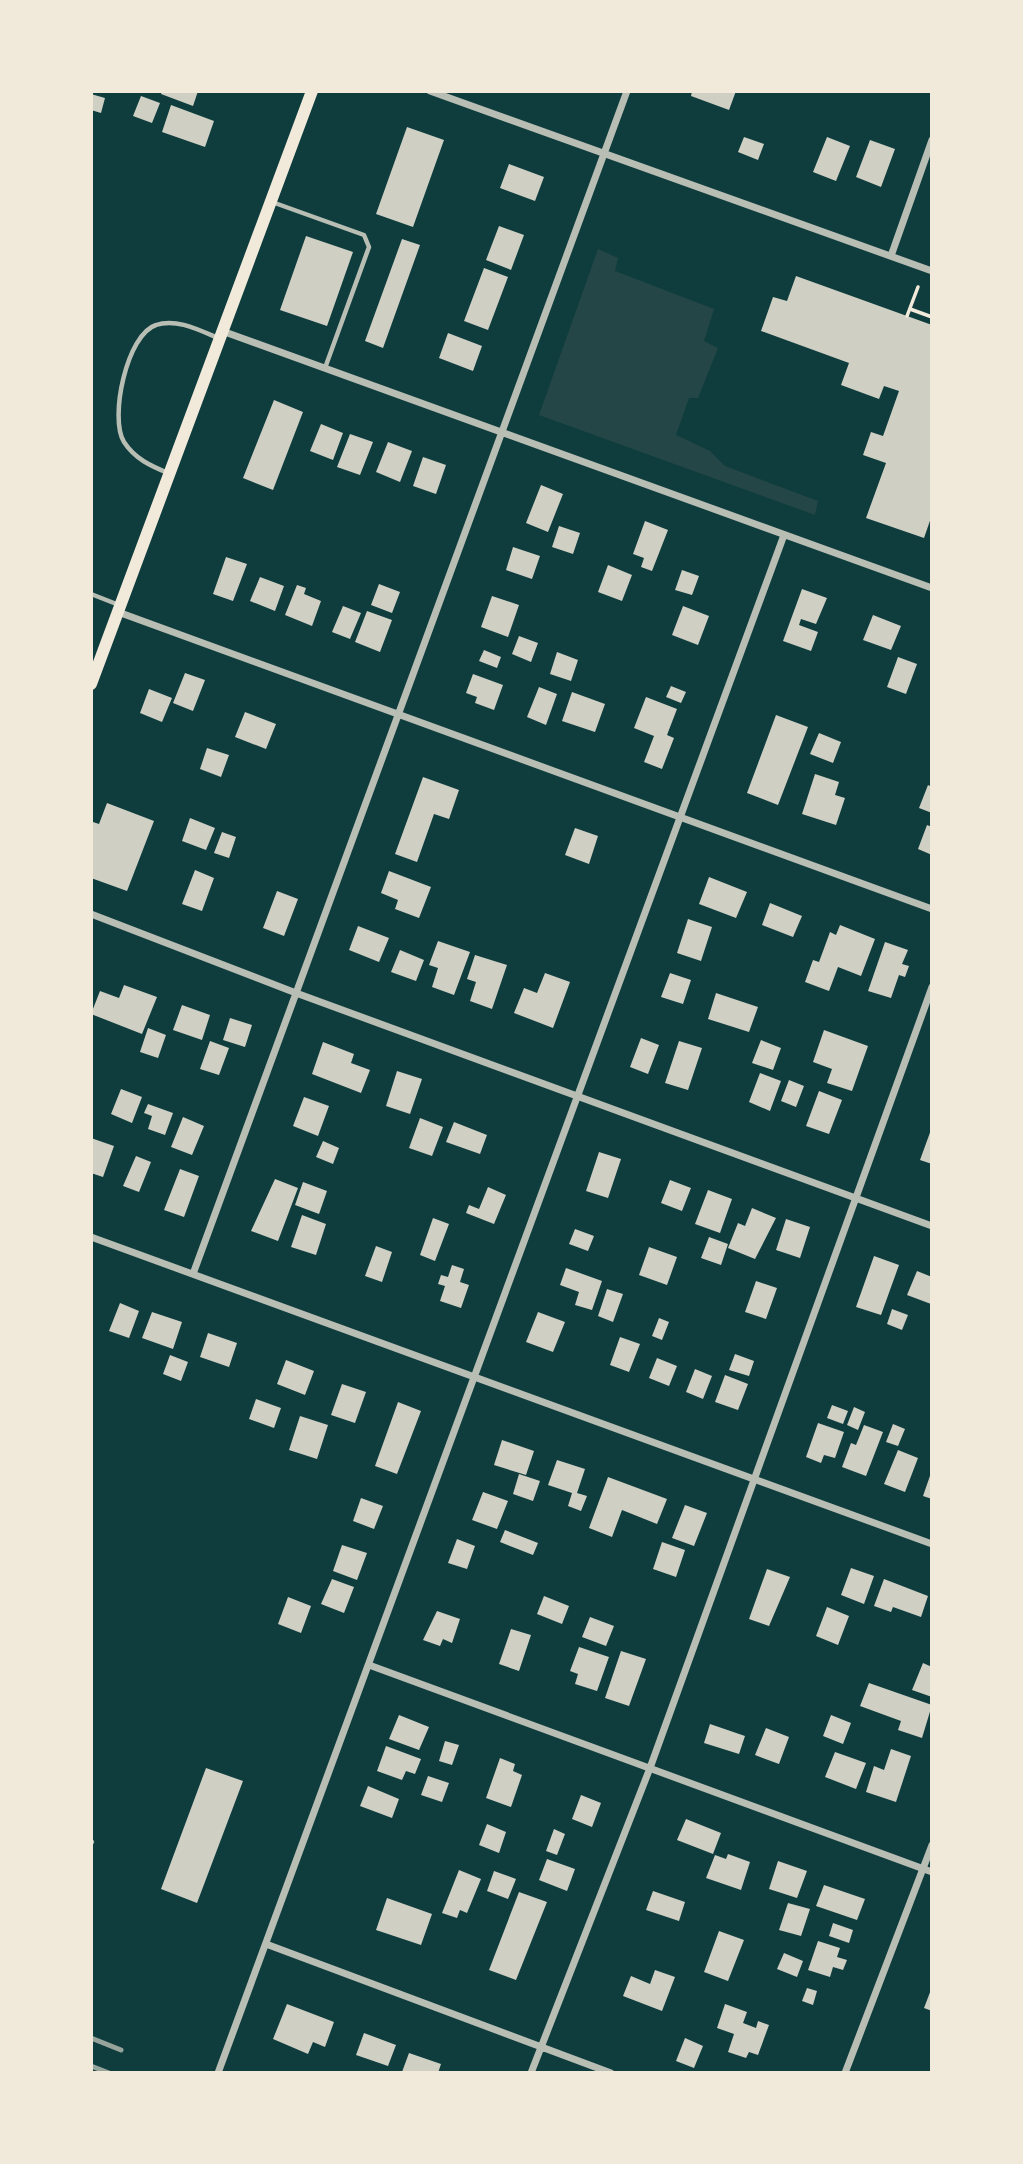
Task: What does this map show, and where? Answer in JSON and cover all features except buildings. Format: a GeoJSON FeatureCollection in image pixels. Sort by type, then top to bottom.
{"type":"FeatureCollection","features":[{"type":"Feature","properties":{"kind":"main road"},"geometry":{"type":"LineString","coordinates":[[91,684],[312,91]]}},
{"type":"Feature","properties":{"kind":"street"},"geometry":{"type":"LineString","coordinates":[[430,91],[932,271]]}},
{"type":"Feature","properties":{"kind":"street"},"geometry":{"type":"LineString","coordinates":[[193,1274],[627,91]]}},
{"type":"Feature","properties":{"kind":"street"},"geometry":{"type":"LineString","coordinates":[[891,256],[932,140]]}},
{"type":"Feature","properties":{"kind":"street"},"geometry":{"type":"LineString","coordinates":[[220,334],[325,368],[932,588]]}},
{"type":"Feature","properties":{"kind":"street"},"geometry":{"type":"LineString","coordinates":[[218,2073],[785,535]]}},
{"type":"Feature","properties":{"kind":"street"},"geometry":{"type":"LineString","coordinates":[[119,608],[397,716],[932,909]]}},
{"type":"Feature","properties":{"kind":"street"},"geometry":{"type":"LineString","coordinates":[[91,914],[296,993],[932,1226]]}},
{"type":"Feature","properties":{"kind":"street"},"geometry":{"type":"LineString","coordinates":[[531,2073],[650,1768],[932,987]]}},
{"type":"Feature","properties":{"kind":"street"},"geometry":{"type":"LineString","coordinates":[[91,1237],[932,1544]]}},
{"type":"Feature","properties":{"kind":"street"},"geometry":{"type":"LineString","coordinates":[[369,1665],[932,1872]]}},
{"type":"Feature","properties":{"kind":"street"},"geometry":{"type":"LineString","coordinates":[[845,2073],[932,1845]]}},
{"type":"Feature","properties":{"kind":"street"},"geometry":{"type":"LineString","coordinates":[[265,1944],[611,2073]]}},
{"type":"Feature","properties":{"kind":"lane"},"geometry":{"type":"LineString","coordinates":[[271,201],[364,235],[369,247],[325,368]]}},
{"type":"Feature","properties":{"kind":"lane"},"geometry":{"type":"LineString","coordinates":[[169,474],[140,460],[123,441],[120,430],[117,415],[119,396],[138,341],[147,329],[172,323],[220,334]]}},
{"type":"Feature","properties":{"kind":"lane"},"geometry":{"type":"LineString","coordinates":[[91,594],[119,608]]}},
{"type":"Feature","properties":{"kind":"path"},"geometry":{"type":"LineString","coordinates":[[907,316],[918,287]]}},
{"type":"Feature","properties":{"kind":"path"},"geometry":{"type":"LineString","coordinates":[[910,309],[932,317]]}},
{"type":"Feature","properties":{"kind":"shaded area"},"geometry":{"type":"Polygon","coordinates":[[[598,249],[618,258],[615,271],[714,309],[704,341],[718,348],[698,398],[689,398],[676,435],[710,451],[725,466],[818,501],[815,515],[539,415],[598,249]]]}},
{"type":"Feature","properties":{"kind":"railway"},"geometry":{"type":"LineString","coordinates":[[91,2038],[121,2050]]}},
{"type":"Feature","properties":{"kind":"railway"},"geometry":{"type":"LineString","coordinates":[[91,2066],[109,2073]]}}]}
